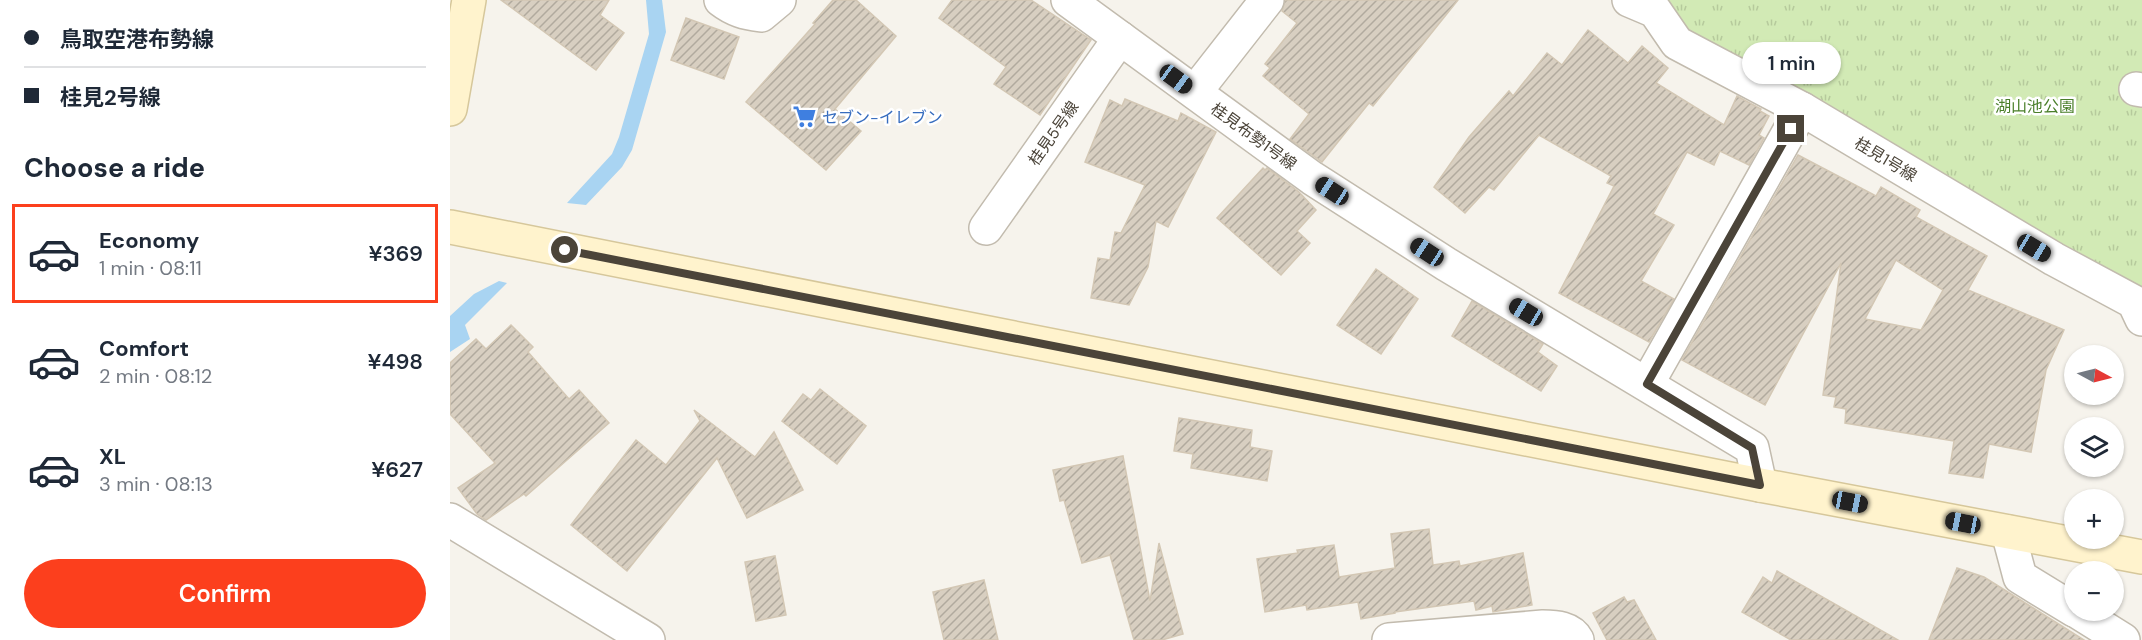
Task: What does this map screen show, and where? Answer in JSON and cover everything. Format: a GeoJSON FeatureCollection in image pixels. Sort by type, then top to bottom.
{"type":"FeatureCollection","features":[{"type":"Feature","properties":{"kind":"main road"},"geometry":{"type":"LineString","coordinates":[[450,109],[469,0]]}},
{"type":"Feature","properties":{"kind":"main road"},"geometry":{"type":"LineString","coordinates":[[450,227],[1760,485],[2142,557]]}},
{"type":"Feature","properties":{"kind":"street"},"geometry":{"type":"LineString","coordinates":[[721,0],[731,8],[761,15],[779,0]]}},
{"type":"Feature","properties":{"kind":"street","name":"桂見布勢1号線"},"geometry":{"type":"LineString","coordinates":[[1068,0],[1312,178],[1446,264],[1752,448],[1760,485]]}},
{"type":"Feature","properties":{"kind":"street"},"geometry":{"type":"LineString","coordinates":[[1195,93],[1267,0]]}},
{"type":"Feature","properties":{"kind":"street","name":"桂見1号線"},"geometry":{"type":"LineString","coordinates":[[1629,0],[1655,11],[1677,44],[1802,109],[2054,259],[2134,302],[2142,319]]}},
{"type":"Feature","properties":{"kind":"street","name":"桂見5号線"},"geometry":{"type":"LineString","coordinates":[[986,228],[1120,38]]}},
{"type":"Feature","properties":{"kind":"street"},"geometry":{"type":"LineString","coordinates":[[1647,384],[1802,109]]}},
{"type":"Feature","properties":{"kind":"street"},"geometry":{"type":"LineString","coordinates":[[450,520],[648,640]]}},
{"type":"Feature","properties":{"kind":"street"},"geometry":{"type":"LineString","coordinates":[[2008,532],[2020,577],[2064,603]]}},
{"type":"Feature","properties":{"kind":"street"},"geometry":{"type":"LineString","coordinates":[[2093,621],[2123,640]]}},
{"type":"Feature","properties":{"kind":"street"},"geometry":{"type":"LineString","coordinates":[[1389,640],[1543,627],[1562,629],[1578,640]]}},
{"type":"Feature","properties":{"kind":"green space","name":"湖山池公園"},"geometry":{"type":"Polygon","coordinates":[[[1665,0],[2142,0],[2142,295],[2127,281],[1831,110],[1687,32],[1665,0]]]}},
{"type":"Feature","properties":{"kind":"water"},"geometry":{"type":"Polygon","coordinates":[[[646,0],[662,0],[666,32],[632,150],[622,167],[586,205],[567,203],[612,154],[619,137],[649,34],[646,0]]]}},
{"type":"Feature","properties":{"kind":"water"},"geometry":{"type":"Polygon","coordinates":[[[499,281],[507,283],[465,325],[470,339],[450,352],[450,316],[474,294],[499,281]]]}},
{"type":"Feature","properties":{"kind":"building"},"geometry":{"type":"Polygon","coordinates":[[[501,0],[609,0],[600,15],[624,33],[596,70],[501,0]]]}},
{"type":"Feature","properties":{"kind":"building"},"geometry":{"type":"Polygon","coordinates":[[[833,0],[856,0],[896,36],[835,109],[861,131],[826,170],[746,102],[815,24],[813,23],[833,0]]]}},
{"type":"Feature","properties":{"kind":"building"},"geometry":{"type":"Polygon","coordinates":[[[952,0],[1031,0],[1091,40],[1040,115],[994,84],[1006,67],[939,18],[952,0]]]}},
{"type":"Feature","properties":{"kind":"building"},"geometry":{"type":"Polygon","coordinates":[[[1285,0],[1458,0],[1373,106],[1369,103],[1322,162],[1290,139],[1309,114],[1263,76],[1270,68],[1265,64],[1297,23],[1282,11],[1285,0]]]}},
{"type":"Feature","properties":{"kind":"building"},"geometry":{"type":"Polygon","coordinates":[[[686,18],[739,37],[724,79],[671,60],[686,18]]]}},
{"type":"Feature","properties":{"kind":"building"},"geometry":{"type":"Polygon","coordinates":[[[1588,30],[1628,63],[1642,46],[1668,68],[1656,83],[1724,125],[1737,96],[1769,116],[1759,135],[1764,138],[1749,165],[1720,151],[1714,165],[1687,152],[1653,214],[1674,225],[1641,281],[1674,299],[1649,342],[1559,293],[1614,186],[1607,183],[1611,176],[1539,135],[1494,190],[1489,187],[1465,213],[1434,187],[1469,137],[1509,91],[1513,96],[1547,53],[1562,65],[1588,30]]]}},
{"type":"Feature","properties":{"kind":"building"},"geometry":{"type":"Polygon","coordinates":[[[1125,99],[1178,121],[1181,113],[1216,132],[1168,227],[1156,221],[1148,267],[1129,305],[1091,298],[1098,258],[1110,260],[1115,232],[1121,233],[1145,185],[1085,162],[1110,100],[1122,106],[1125,99]]]}},
{"type":"Feature","properties":{"kind":"building"},"geometry":{"type":"Polygon","coordinates":[[[1798,155],[1876,196],[1881,187],[1920,210],[1916,217],[1987,256],[1968,290],[2064,330],[2046,370],[2031,452],[1989,444],[1983,478],[1949,473],[1954,441],[1845,423],[1846,409],[1834,407],[1836,397],[1823,395],[1841,263],[1765,405],[1682,360],[1798,155]],[[1896,260],[1865,319],[1921,330],[1943,290],[1896,260]]]}},
{"type":"Feature","properties":{"kind":"building"},"geometry":{"type":"Polygon","coordinates":[[[1263,168],[1265,170],[1267,168],[1299,192],[1316,210],[1297,231],[1310,243],[1281,275],[1217,218],[1263,168]]]}},
{"type":"Feature","properties":{"kind":"building"},"geometry":{"type":"Polygon","coordinates":[[[1376,269],[1418,299],[1381,354],[1337,325],[1376,269]]]}},
{"type":"Feature","properties":{"kind":"building"},"geometry":{"type":"Polygon","coordinates":[[[1472,301],[1543,344],[1538,352],[1557,366],[1541,391],[1452,336],[1472,301]]]}},
{"type":"Feature","properties":{"kind":"building"},"geometry":{"type":"Polygon","coordinates":[[[511,325],[533,347],[528,352],[569,399],[579,390],[609,423],[526,496],[524,494],[486,520],[477,514],[458,488],[495,463],[450,414],[450,363],[476,339],[486,349],[511,325]]]}},
{"type":"Feature","properties":{"kind":"building"},"geometry":{"type":"Polygon","coordinates":[[[820,389],[866,426],[837,464],[782,421],[803,394],[811,400],[820,389]]]}},
{"type":"Feature","properties":{"kind":"building"},"geometry":{"type":"Polygon","coordinates":[[[694,410],[755,457],[774,432],[803,490],[747,518],[717,458],[627,571],[571,525],[636,440],[666,465],[700,421],[694,410]]]}},
{"type":"Feature","properties":{"kind":"building"},"geometry":{"type":"Polygon","coordinates":[[[1179,418],[1252,430],[1250,447],[1272,451],[1267,481],[1191,468],[1193,454],[1174,451],[1179,418]]]}},
{"type":"Feature","properties":{"kind":"building"},"geometry":{"type":"Polygon","coordinates":[[[1123,456],[1150,601],[1159,543],[1183,634],[1162,640],[1134,640],[1110,555],[1082,563],[1064,500],[1060,501],[1053,470],[1123,456]]]}},
{"type":"Feature","properties":{"kind":"building"},"geometry":{"type":"Polygon","coordinates":[[[1429,529],[1433,565],[1459,561],[1460,566],[1523,553],[1532,605],[1493,612],[1492,606],[1476,610],[1474,601],[1361,619],[1358,602],[1307,610],[1306,605],[1265,612],[1257,559],[1334,545],[1339,577],[1395,568],[1391,534],[1429,529]]]}},
{"type":"Feature","properties":{"kind":"building"},"geometry":{"type":"Polygon","coordinates":[[[775,556],[786,615],[756,621],[745,562],[775,556]]]}},
{"type":"Feature","properties":{"kind":"building"},"geometry":{"type":"Polygon","coordinates":[[[1957,568],[1984,577],[2084,640],[1929,640],[1957,568]]]}},
{"type":"Feature","properties":{"kind":"building"},"geometry":{"type":"Polygon","coordinates":[[[1777,571],[1898,640],[1791,640],[1742,612],[1763,577],[1772,583],[1777,571]]]}},
{"type":"Feature","properties":{"kind":"building"},"geometry":{"type":"Polygon","coordinates":[[[984,580],[998,640],[944,640],[933,592],[984,580]]]}},
{"type":"Feature","properties":{"kind":"building"},"geometry":{"type":"Polygon","coordinates":[[[1624,597],[1627,602],[1634,600],[1656,640],[1607,640],[1593,613],[1624,597]]]}},
{"type":"Feature","properties":{"kind":"place","name":"セブン-イレブン"},"geometry":{"type":"Point","coordinates":[804,117]}},
{"type":"Feature","properties":{"kind":"route"},"geometry":{"type":"LineString","coordinates":[[565,250],[1760,485],[1752,448],[1647,384],[1791,129]]}}]}
